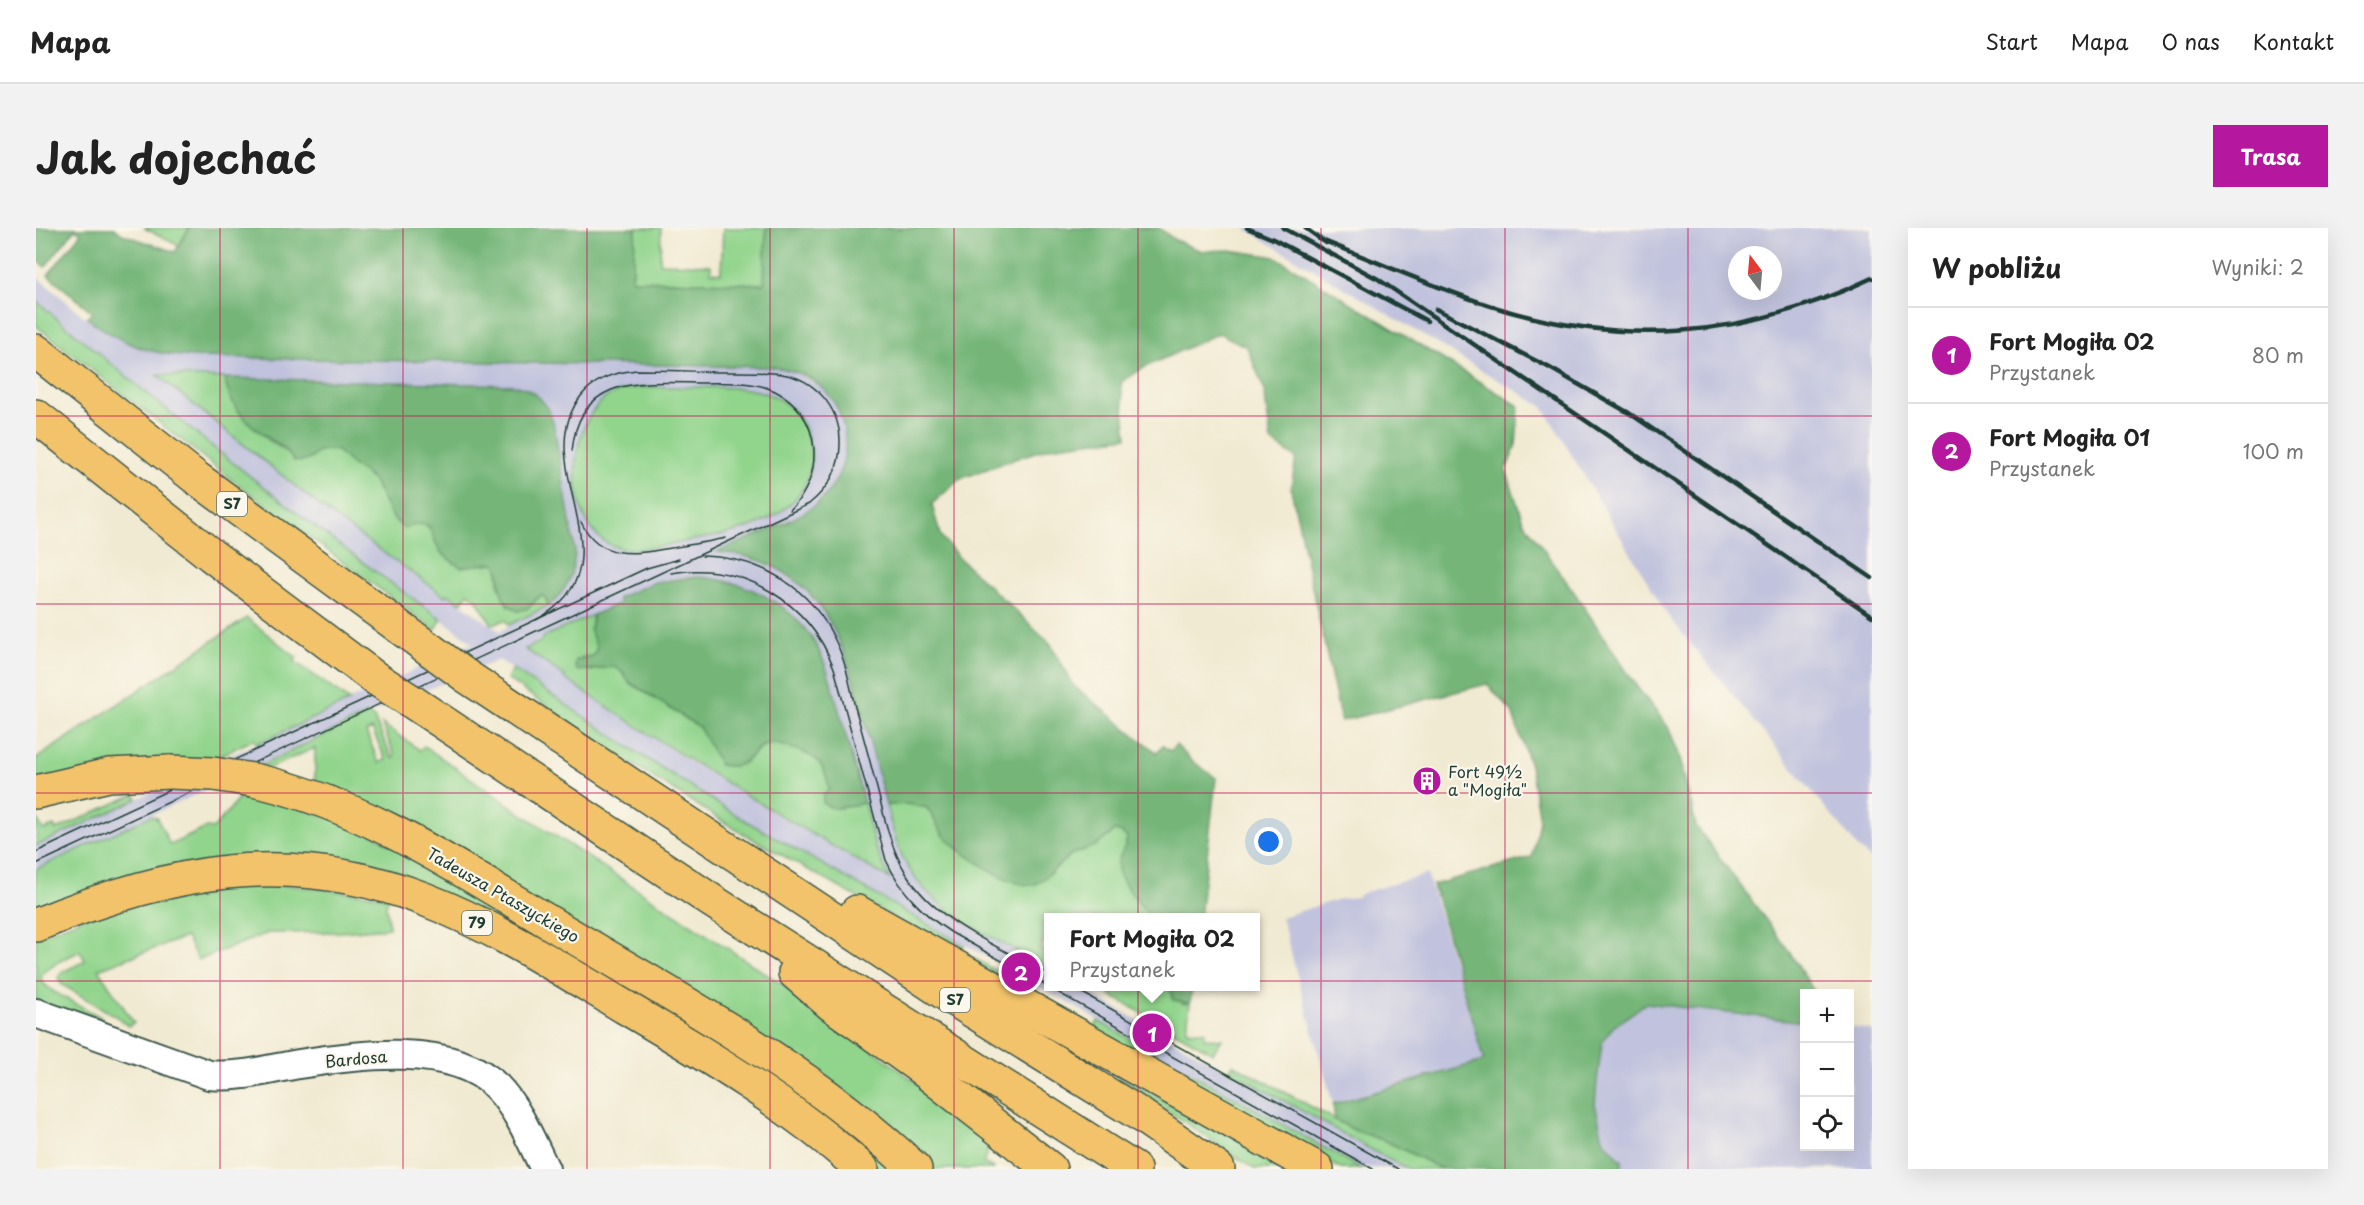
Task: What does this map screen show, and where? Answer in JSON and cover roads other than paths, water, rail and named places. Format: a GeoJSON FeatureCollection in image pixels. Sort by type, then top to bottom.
{"type":"FeatureCollection","features":[{"type":"Feature","properties":{"kind":"main road","name":"S7"},"geometry":{"type":"LineString","coordinates":[[36,351],[205,484],[466,676],[955,1000],[1139,1114],[1218,1169]]}},
{"type":"Feature","properties":{"kind":"main road"},"geometry":{"type":"LineString","coordinates":[[36,416],[211,555],[375,678],[712,901],[1134,1169]]}},
{"type":"Feature","properties":{"kind":"main road","name":"Tadeusza Ptaszyckiego"},"geometry":{"type":"LineString","coordinates":[[36,792],[109,776],[170,772],[213,774],[253,780],[301,792],[348,810],[450,864],[766,1053],[855,1117],[915,1169]]}},
{"type":"Feature","properties":{"kind":"main road"},"geometry":{"type":"LineString","coordinates":[[694,827],[949,962],[1317,1169]]}},
{"type":"Feature","properties":{"kind":"main road","name":"79"},"geometry":{"type":"LineString","coordinates":[[36,925],[142,887],[212,873],[260,869],[301,870],[335,874],[378,884],[453,911],[518,944],[580,980],[750,1083],[813,1129],[862,1169]]}},
{"type":"Feature","properties":{"kind":"main road"},"geometry":{"type":"LineString","coordinates":[[712,901],[831,1004],[921,1068],[1050,1169]]}},
{"type":"Feature","properties":{"kind":"street","name":"Bardosa"},"geometry":{"type":"LineString","coordinates":[[36,1013],[195,1071],[221,1076],[360,1057],[409,1056],[448,1060],[476,1071],[502,1092],[522,1121],[545,1169]]}},
{"type":"Feature","properties":{"kind":"tram line"},"geometry":{"type":"LineString","coordinates":[[36,864],[809,504],[828,484],[836,467],[840,450],[839,428],[830,406],[814,388],[804,381],[765,372],[637,370],[621,372],[599,380],[581,396],[568,424],[565,453],[581,544],[579,572],[565,597],[536,620]]}},
{"type":"Feature","properties":{"kind":"tram line"},"geometry":{"type":"LineString","coordinates":[[572,451],[577,426],[587,408],[600,396],[617,388],[656,383],[738,383],[766,387],[791,401],[810,430],[814,446],[809,480],[802,496],[790,510]]}},
{"type":"Feature","properties":{"kind":"tram line"},"geometry":{"type":"LineString","coordinates":[[581,522],[589,535],[598,543],[620,552],[644,552],[726,538]]}},
{"type":"Feature","properties":{"kind":"tram line"},"geometry":{"type":"LineString","coordinates":[[702,556],[744,562],[764,569],[799,591],[813,606],[826,623],[842,658],[887,828],[906,873],[918,890],[951,919],[970,932],[1044,972]]}},
{"type":"Feature","properties":{"kind":"tram line"},"geometry":{"type":"LineString","coordinates":[[36,852],[647,568],[679,559]]}},
{"type":"Feature","properties":{"kind":"tram line"},"geometry":{"type":"LineString","coordinates":[[671,573],[698,571],[748,580],[770,591],[808,624],[823,644],[834,668],[886,860],[898,882],[913,901],[952,933],[1044,985]]}},
{"type":"Feature","properties":{"kind":"tram line"},"geometry":{"type":"LineString","coordinates":[[1055,991],[1373,1169]]}},
{"type":"Feature","properties":{"kind":"tram line"},"geometry":{"type":"LineString","coordinates":[[1079,991],[1398,1169]]}},
{"type":"Feature","properties":{"kind":"railway"},"geometry":{"type":"LineString","coordinates":[[1247,228],[1273,239],[1427,321]]}},
{"type":"Feature","properties":{"kind":"railway"},"geometry":{"type":"LineString","coordinates":[[1283,228],[1378,279],[1872,616]]}},
{"type":"Feature","properties":{"kind":"railway"},"geometry":{"type":"LineString","coordinates":[[1305,228],[1326,243]]}},
{"type":"Feature","properties":{"kind":"railway"},"geometry":{"type":"LineString","coordinates":[[1319,239],[1424,282],[1488,305],[1538,319],[1587,328],[1635,332],[1730,325],[1778,314],[1825,298],[1872,278]]}},
{"type":"Feature","properties":{"kind":"railway"},"geometry":{"type":"LineString","coordinates":[[1436,309],[1548,367],[1629,413],[1872,578]]}},
{"type":"Feature","properties":{"kind":"place","name":"Fort 49½ a \"Mogiła\""},"geometry":{"type":"Point","coordinates":[1427,781]}},
{"type":"Feature","properties":{"kind":"place","name":"Fort Mogiła 01"},"geometry":{"type":"Point","coordinates":[1021,972]}},
{"type":"Feature","properties":{"kind":"place","name":"Fort Mogiła 02"},"geometry":{"type":"Point","coordinates":[1152,1033]}}]}
